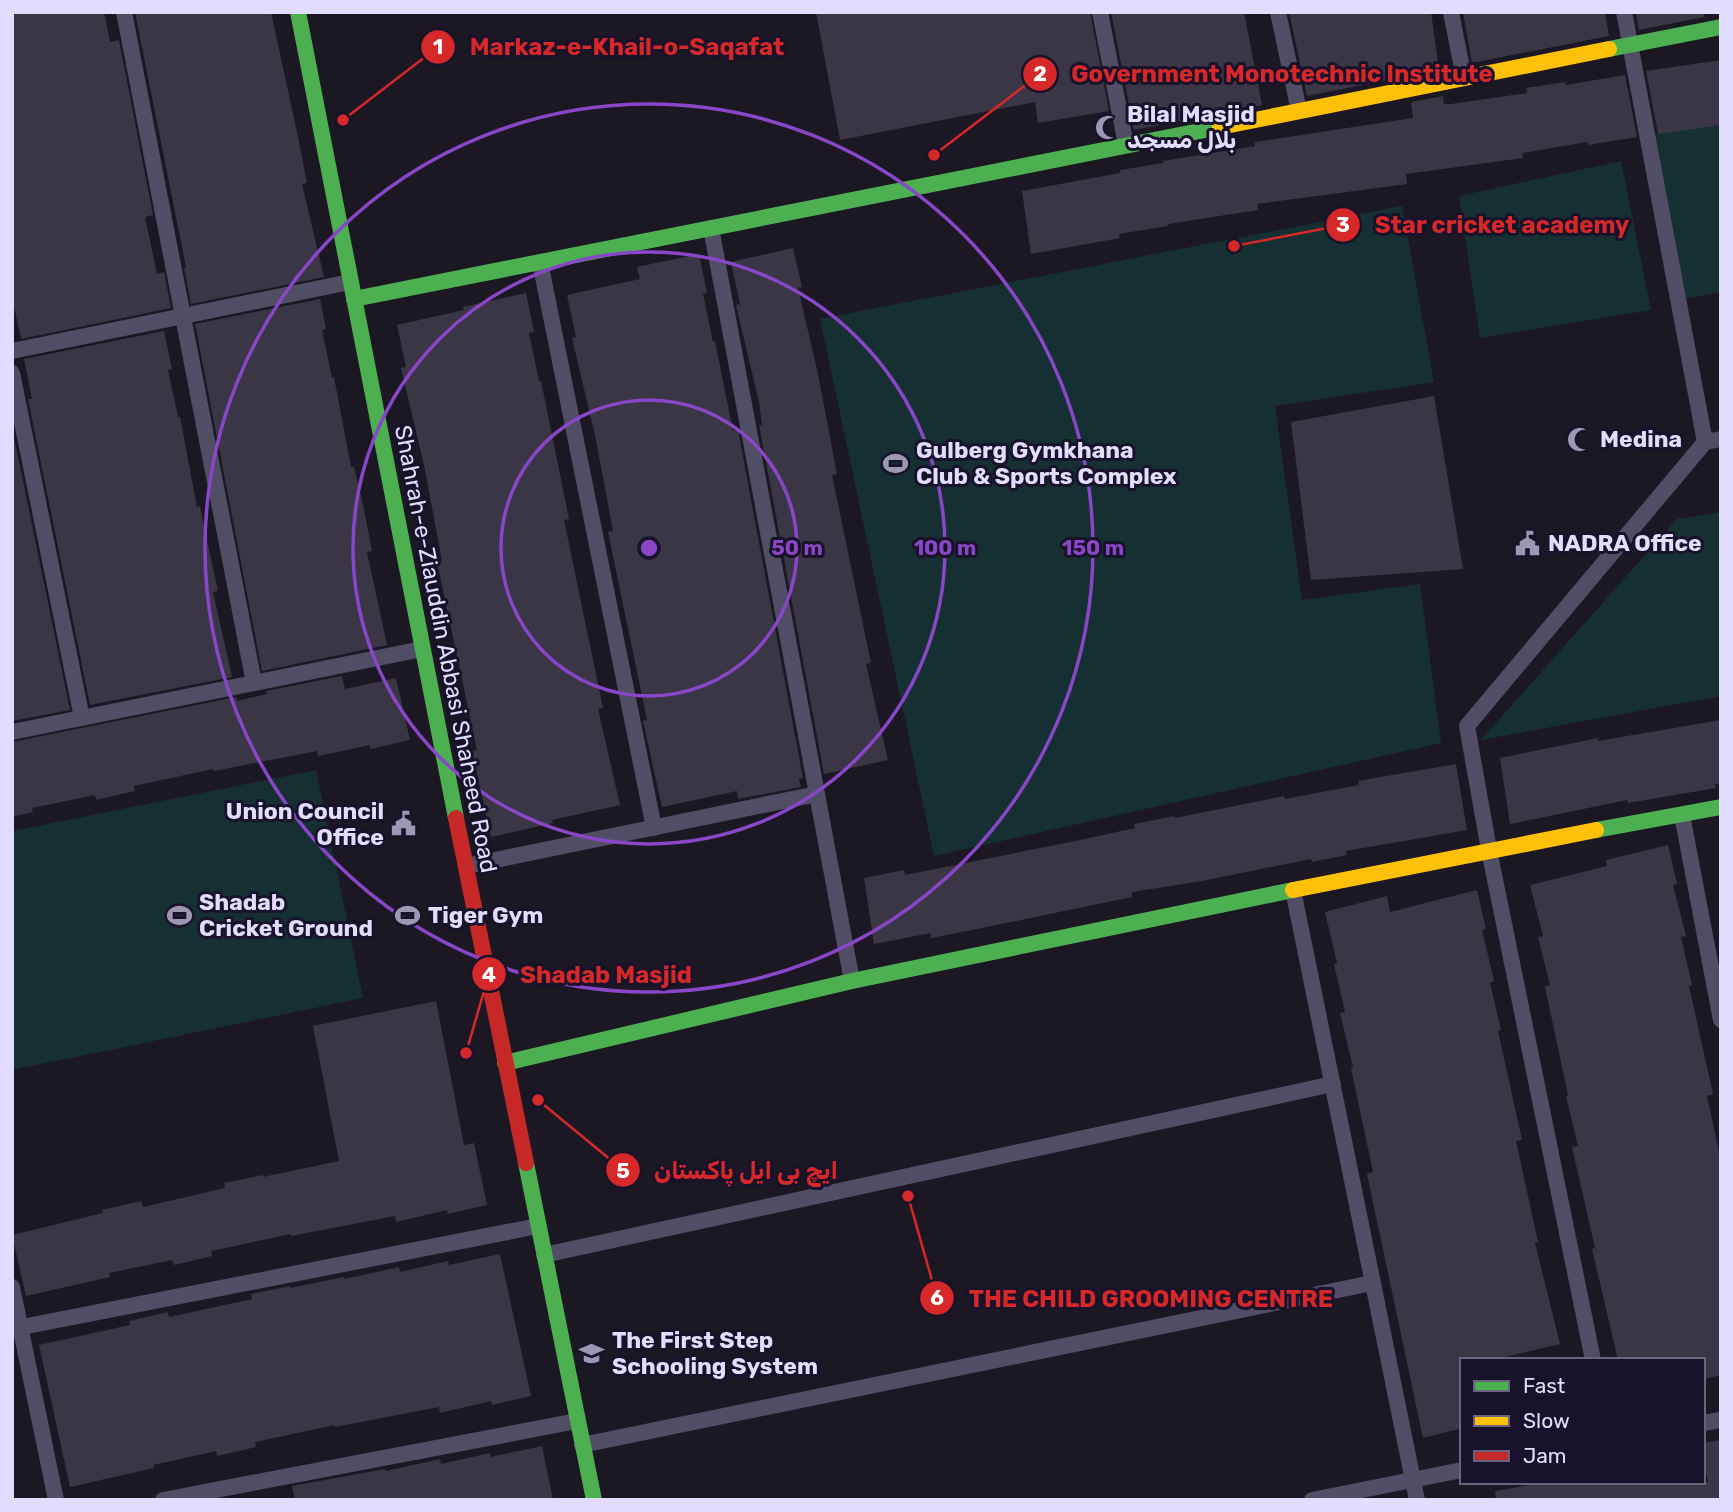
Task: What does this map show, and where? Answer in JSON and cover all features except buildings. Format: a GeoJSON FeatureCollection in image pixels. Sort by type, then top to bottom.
{"type":"FeatureCollection","features":[{"type":"Feature","properties":{"kind":"street"},"geometry":{"type":"LineString","coordinates":[[124,12],[254,683]]}},
{"type":"Feature","properties":{"kind":"street","name":"Shahrah-e-Ziauddin Abbasi Shaheed Road"},"geometry":{"type":"LineString","coordinates":[[298,12],[422,649],[594,1500]]}},
{"type":"Feature","properties":{"kind":"street"},"geometry":{"type":"LineString","coordinates":[[1100,12],[1126,145]]}},
{"type":"Feature","properties":{"kind":"street"},"geometry":{"type":"LineString","coordinates":[[1278,12],[1298,111]]}},
{"type":"Feature","properties":{"kind":"street"},"geometry":{"type":"LineString","coordinates":[[1451,12],[1464,78]]}},
{"type":"Feature","properties":{"kind":"street"},"geometry":{"type":"LineString","coordinates":[[1593,1358],[1489,850],[1468,726],[1713,440],[1624,12]]}},
{"type":"Feature","properties":{"kind":"street"},"geometry":{"type":"LineString","coordinates":[[354,299],[1721,27]]}},
{"type":"Feature","properties":{"kind":"street"},"geometry":{"type":"LineString","coordinates":[[711,228],[852,981]]}},
{"type":"Feature","properties":{"kind":"street"},"geometry":{"type":"LineString","coordinates":[[540,262],[654,828]]}},
{"type":"Feature","properties":{"kind":"street"},"geometry":{"type":"LineString","coordinates":[[12,351],[350,282]]}},
{"type":"Feature","properties":{"kind":"street"},"geometry":{"type":"LineString","coordinates":[[12,373],[82,718]]}},
{"type":"Feature","properties":{"kind":"street"},"geometry":{"type":"LineString","coordinates":[[12,732],[422,649]]}},
{"type":"Feature","properties":{"kind":"street"},"geometry":{"type":"LineString","coordinates":[[466,866],[817,794]]}},
{"type":"Feature","properties":{"kind":"street"},"geometry":{"type":"LineString","coordinates":[[505,1063],[852,981],[1489,850],[1721,807]]}},
{"type":"Feature","properties":{"kind":"street"},"geometry":{"type":"LineString","coordinates":[[1682,815],[1721,1020]]}},
{"type":"Feature","properties":{"kind":"street"},"geometry":{"type":"LineString","coordinates":[[1293,890],[1417,1500]]}},
{"type":"Feature","properties":{"kind":"street"},"geometry":{"type":"LineString","coordinates":[[544,1255],[1332,1084]]}},
{"type":"Feature","properties":{"kind":"street"},"geometry":{"type":"LineString","coordinates":[[16,1329],[538,1226]]}},
{"type":"Feature","properties":{"kind":"street"},"geometry":{"type":"LineString","coordinates":[[582,1445],[1372,1283]]}},
{"type":"Feature","properties":{"kind":"street"},"geometry":{"type":"LineString","coordinates":[[12,1287],[16,1329],[56,1500]]}},
{"type":"Feature","properties":{"kind":"street"},"geometry":{"type":"LineString","coordinates":[[163,1500],[577,1420]]}},
{"type":"Feature","properties":{"kind":"street"},"geometry":{"type":"LineString","coordinates":[[1312,1500],[1460,1470]]}},
{"type":"Feature","properties":{"kind":"green space"},"geometry":{"type":"Polygon","coordinates":[[[1721,123],[1721,292],[1679,300],[1653,135],[1721,123]]]}},
{"type":"Feature","properties":{"kind":"green space"},"geometry":{"type":"Polygon","coordinates":[[[1621,161],[1651,310],[1480,338],[1459,196],[1621,161]]]}},
{"type":"Feature","properties":{"kind":"green space"},"geometry":{"type":"Polygon","coordinates":[[[1402,206],[1434,382],[1275,406],[1302,600],[1420,584],[1441,743],[934,856],[820,319],[1402,206]]]}},
{"type":"Feature","properties":{"kind":"green space"},"geometry":{"type":"Polygon","coordinates":[[[1721,512],[1721,696],[1481,740],[1677,519],[1721,512]]]}},
{"type":"Feature","properties":{"kind":"green space","name":"Shadab Cricket Ground"},"geometry":{"type":"Polygon","coordinates":[[[316,770],[363,998],[12,1070],[12,831],[316,770]]]}},
{"type":"Feature","properties":{"kind":"traffic: fast"},"geometry":{"type":"LineString","coordinates":[[298,12],[456,818]]}},
{"type":"Feature","properties":{"kind":"traffic: fast"},"geometry":{"type":"LineString","coordinates":[[1609,49],[1721,27]]}},
{"type":"Feature","properties":{"kind":"traffic: fast"},"geometry":{"type":"LineString","coordinates":[[354,299],[1220,127]]}},
{"type":"Feature","properties":{"kind":"traffic: fast"},"geometry":{"type":"LineString","coordinates":[[1596,830],[1721,807]]}},
{"type":"Feature","properties":{"kind":"traffic: fast"},"geometry":{"type":"LineString","coordinates":[[505,1063],[852,981],[1293,890]]}},
{"type":"Feature","properties":{"kind":"traffic: fast"},"geometry":{"type":"LineString","coordinates":[[526,1163],[594,1500]]}},
{"type":"Feature","properties":{"kind":"traffic: slow"},"geometry":{"type":"LineString","coordinates":[[1220,127],[1609,49]]}},
{"type":"Feature","properties":{"kind":"traffic: slow"},"geometry":{"type":"LineString","coordinates":[[1293,890],[1596,830]]}},
{"type":"Feature","properties":{"kind":"traffic: jam"},"geometry":{"type":"LineString","coordinates":[[456,818],[526,1163]]}},
{"type":"Feature","properties":{"kind":"place","name":"Markaz-e-Khail-o-Saqafat"},"geometry":{"type":"Point","coordinates":[343,120]}},
{"type":"Feature","properties":{"kind":"place","name":"Bilal Masjid بلال مسجد"},"geometry":{"type":"Point","coordinates":[1107,127]}},
{"type":"Feature","properties":{"kind":"place","name":"Government Monotechnic Institute"},"geometry":{"type":"Point","coordinates":[934,155]}},
{"type":"Feature","properties":{"kind":"place","name":"Star cricket academy"},"geometry":{"type":"Point","coordinates":[1234,246]}},
{"type":"Feature","properties":{"kind":"place","name":"Medina"},"geometry":{"type":"Point","coordinates":[1580,439]}},
{"type":"Feature","properties":{"kind":"place","name":"Gulberg Gymkhana Club & Sports Complex"},"geometry":{"type":"Point","coordinates":[896,463]}},
{"type":"Feature","properties":{"kind":"place","name":"NADRA Office"},"geometry":{"type":"Point","coordinates":[1528,543]}},
{"type":"Feature","properties":{"kind":"place","name":"Union Council Office"},"geometry":{"type":"Point","coordinates":[404,824]}},
{"type":"Feature","properties":{"kind":"place","name":"Shadab Cricket Ground"},"geometry":{"type":"Point","coordinates":[179,915]}},
{"type":"Feature","properties":{"kind":"place","name":"Tiger Gym"},"geometry":{"type":"Point","coordinates":[408,915]}},
{"type":"Feature","properties":{"kind":"place","name":"Shadab Masjid"},"geometry":{"type":"Point","coordinates":[466,1053]}},
{"type":"Feature","properties":{"kind":"place","name":"ایچ بی ایل پاکستان"},"geometry":{"type":"Point","coordinates":[538,1100]}},
{"type":"Feature","properties":{"kind":"place","name":"THE CHILD GROOMING CENTRE"},"geometry":{"type":"Point","coordinates":[908,1196]}},
{"type":"Feature","properties":{"kind":"place","name":"The First Step Schooling System"},"geometry":{"type":"Point","coordinates":[592,1353]}}]}
